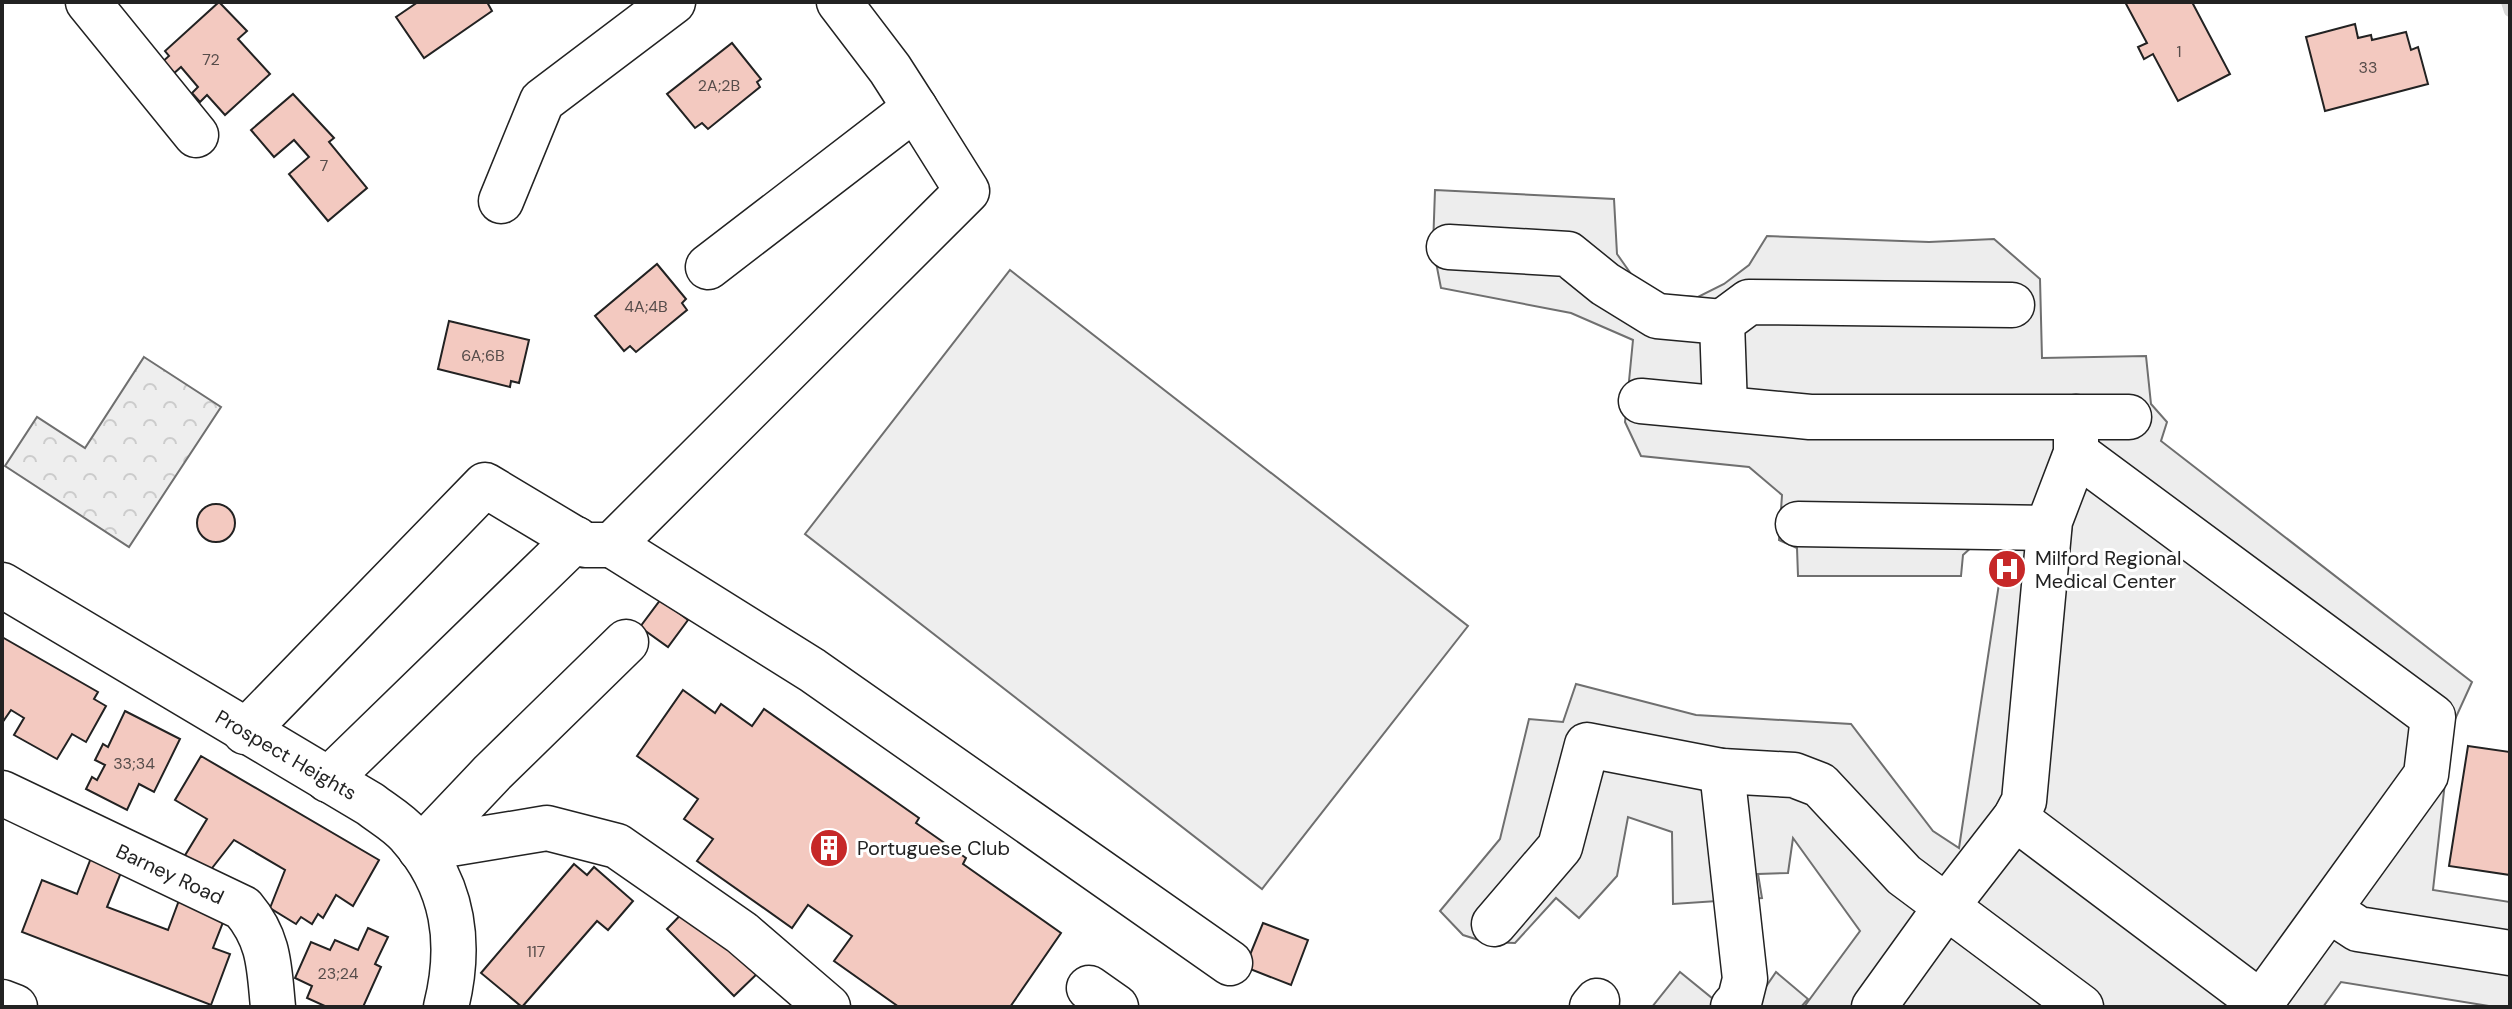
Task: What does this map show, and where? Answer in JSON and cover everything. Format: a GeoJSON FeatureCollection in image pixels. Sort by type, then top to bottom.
{"type":"FeatureCollection","features":[{"type":"Feature","properties":{"kind":"street"},"geometry":{"type":"LineString","coordinates":[[88,2],[196,135]]}},
{"type":"Feature","properties":{"kind":"street"},"geometry":{"type":"LineString","coordinates":[[501,201],[542,101],[673,2]]}},
{"type":"Feature","properties":{"kind":"street"},"geometry":{"type":"LineString","coordinates":[[328,780],[594,542],[967,191],[890,69],[839,2]]}},
{"type":"Feature","properties":{"kind":"street"},"geometry":{"type":"LineString","coordinates":[[708,267],[915,108]]}},
{"type":"Feature","properties":{"kind":"street"},"geometry":{"type":"LineString","coordinates":[[1449,247],[1568,254],[1605,284],[1657,316],[1722,322],[1749,302],[2012,305]]}},
{"type":"Feature","properties":{"kind":"street"},"geometry":{"type":"LineString","coordinates":[[1722,322],[1725,408]]}},
{"type":"Feature","properties":{"kind":"street"},"geometry":{"type":"LineString","coordinates":[[1641,401],[1810,417],[2076,435],[2129,417]]}},
{"type":"Feature","properties":{"kind":"street"},"geometry":{"type":"LineString","coordinates":[[1874,1007],[2015,818],[2024,801],[2049,528],[2076,435]]}},
{"type":"Feature","properties":{"kind":"street"},"geometry":{"type":"LineString","coordinates":[[2015,818],[2261,1003],[2426,775],[2433,717],[2076,435]]}},
{"type":"Feature","properties":{"kind":"street"},"geometry":{"type":"LineString","coordinates":[[245,732],[485,485],[594,542],[812,670],[1230,963]]}},
{"type":"Feature","properties":{"kind":"street"},"geometry":{"type":"LineString","coordinates":[[1798,524],[2049,528]]}},
{"type":"Feature","properties":{"kind":"street","name":"Prospect Heights"},"geometry":{"type":"LineString","coordinates":[[2,585],[370,804],[408,833],[436,871],[448,905],[456,948],[446,1007]]}},
{"type":"Feature","properties":{"kind":"street"},"geometry":{"type":"LineString","coordinates":[[420,849],[492,773],[626,642]]}},
{"type":"Feature","properties":{"kind":"street"},"geometry":{"type":"LineString","coordinates":[[1494,924],[1560,847],[1587,745],[1722,771],[1794,775],[1820,785],[1904,875],[2081,1007]]}},
{"type":"Feature","properties":{"kind":"street"},"geometry":{"type":"LineString","coordinates":[[1722,771],[1745,979],[1740,999],[1733,1007]]}},
{"type":"Feature","properties":{"kind":"street","name":"Barney Road"},"geometry":{"type":"LineString","coordinates":[[2,793],[243,908],[257,924],[267,949],[273,1007]]}},
{"type":"Feature","properties":{"kind":"street"},"geometry":{"type":"LineString","coordinates":[[420,849],[547,828],[617,846],[742,933],[828,1007]]}},
{"type":"Feature","properties":{"kind":"street"},"geometry":{"type":"LineString","coordinates":[[2329,910],[2358,929],[2510,953]]}},
{"type":"Feature","properties":{"kind":"street"},"geometry":{"type":"LineString","coordinates":[[2,1002],[15,1007]]}},
{"type":"Feature","properties":{"kind":"green space"},"geometry":{"type":"Polygon","coordinates":[[[1010,270],[1468,626],[1262,889],[805,534],[1010,270]]]}},
{"type":"Feature","properties":{"kind":"green space"},"geometry":{"type":"Polygon","coordinates":[[[144,357],[221,407],[129,547],[5,466],[37,417],[85,448],[144,357]]]}},
{"type":"Feature","properties":{"kind":"shaded area"},"geometry":{"type":"Polygon","coordinates":[[[1435,190],[1614,199],[1617,254],[1636,281],[1664,295],[1698,297],[1724,284],[1749,265],[1767,236],[1929,242],[1994,239],[2040,279],[2042,358],[2146,356],[2151,404],[2167,422],[2161,441],[2472,682],[2451,728],[2433,890],[2510,902],[2510,1007],[2341,982],[2323,1007],[1804,1007],[1860,931],[1793,838],[1788,873],[1758,874],[1762,898],[1673,904],[1672,832],[1628,817],[1617,876],[1579,918],[1556,898],[1515,943],[1485,942],[1463,935],[1440,911],[1500,839],[1529,719],[1563,722],[1576,684],[1696,715],[1851,724],[1933,831],[1959,848],[2000,577],[2030,579],[2030,570],[1995,544],[1974,545],[1963,555],[1961,576],[1798,576],[1797,548],[1779,540],[1782,495],[1749,467],[1641,456],[1625,422],[1633,340],[1571,313],[1441,288],[1433,247],[1435,190]]]}},
{"type":"Feature","properties":{"kind":"shaded area"},"geometry":{"type":"Polygon","coordinates":[[[1680,972],[1712,998],[1723,985],[1752,1007],[1652,1007],[1680,972]]]}},
{"type":"Feature","properties":{"kind":"shaded area"},"geometry":{"type":"Polygon","coordinates":[[[1776,972],[1808,999],[1801,1007],[1752,1007],[1776,972]]]}},
{"type":"Feature","properties":{"kind":"building"},"geometry":{"type":"Polygon","coordinates":[[[219,2],[247,31],[238,39],[270,74],[225,115],[207,95],[200,102],[192,93],[198,87],[181,67],[172,75],[161,63],[169,56],[165,51],[219,2]]]}},
{"type":"Feature","properties":{"kind":"building"},"geometry":{"type":"Polygon","coordinates":[[[418,2],[487,2],[492,11],[424,58],[396,17],[418,2]]]}},
{"type":"Feature","properties":{"kind":"building"},"geometry":{"type":"Polygon","coordinates":[[[2125,2],[2192,2],[2230,74],[2178,101],[2153,54],[2144,59],[2138,47],[2147,43],[2125,2]]]}},
{"type":"Feature","properties":{"kind":"building"},"geometry":{"type":"Polygon","coordinates":[[[2355,24],[2358,38],[2371,35],[2372,40],[2406,32],[2411,50],[2418,47],[2428,84],[2325,111],[2306,37],[2355,24]]]}},
{"type":"Feature","properties":{"kind":"building"},"geometry":{"type":"Polygon","coordinates":[[[732,43],[761,79],[757,82],[760,87],[708,129],[702,123],[695,128],[667,94],[732,43]]]}},
{"type":"Feature","properties":{"kind":"building"},"geometry":{"type":"Polygon","coordinates":[[[293,94],[334,138],[329,142],[367,188],[328,221],[289,174],[309,157],[294,140],[274,157],[251,130],[293,94]]]}},
{"type":"Feature","properties":{"kind":"building"},"geometry":{"type":"Polygon","coordinates":[[[657,264],[686,299],[682,303],[687,310],[636,352],[630,346],[624,351],[595,316],[657,264]]]}},
{"type":"Feature","properties":{"kind":"building"},"geometry":{"type":"Polygon","coordinates":[[[449,321],[529,340],[519,383],[511,381],[510,387],[438,369],[449,321]]]}},
{"type":"Feature","properties":{"kind":"building"},"geometry":{"type":"Polygon","coordinates":[[[216,504],[230,509],[235,523],[230,537],[216,542],[202,537],[197,523],[202,509],[216,504]]]}},
{"type":"Feature","properties":{"kind":"building"},"geometry":{"type":"Polygon","coordinates":[[[661,599],[688,620],[668,647],[640,627],[661,599]]]}},
{"type":"Feature","properties":{"kind":"building"},"geometry":{"type":"Polygon","coordinates":[[[2,637],[98,692],[94,699],[106,706],[86,742],[72,734],[57,759],[14,735],[24,718],[11,710],[2,723],[2,637]]]}},
{"type":"Feature","properties":{"kind":"building","name":"Portuguese Club"},"geometry":{"type":"Polygon","coordinates":[[[683,690],[715,713],[721,704],[752,726],[764,709],[919,818],[916,823],[966,858],[963,864],[1061,933],[1010,1007],[899,1007],[834,961],[852,936],[808,905],[792,928],[697,861],[713,839],[684,819],[698,799],[637,756],[683,690]]]}},
{"type":"Feature","properties":{"kind":"building"},"geometry":{"type":"Polygon","coordinates":[[[125,711],[180,739],[154,792],[139,784],[127,810],[86,789],[92,777],[97,780],[105,765],[95,760],[103,744],[108,747],[125,711]]]}},
{"type":"Feature","properties":{"kind":"building"},"geometry":{"type":"Polygon","coordinates":[[[2468,746],[2510,752],[2510,875],[2449,866],[2468,746]]]}},
{"type":"Feature","properties":{"kind":"building"},"geometry":{"type":"Polygon","coordinates":[[[201,756],[379,860],[353,906],[336,895],[323,918],[318,914],[312,924],[301,917],[296,924],[270,908],[285,870],[234,840],[209,872],[184,857],[207,819],[175,800],[201,756]]]}},
{"type":"Feature","properties":{"kind":"building"},"geometry":{"type":"Polygon","coordinates":[[[91,858],[122,870],[107,907],[168,930],[181,895],[227,912],[213,948],[230,954],[211,1005],[22,932],[42,880],[77,894],[91,858]]]}},
{"type":"Feature","properties":{"kind":"building"},"geometry":{"type":"Polygon","coordinates":[[[574,864],[587,875],[594,867],[633,901],[608,930],[597,921],[522,1007],[481,973],[574,864]]]}},
{"type":"Feature","properties":{"kind":"building"},"geometry":{"type":"Polygon","coordinates":[[[693,902],[761,970],[734,996],[667,929],[693,902]]]}},
{"type":"Feature","properties":{"kind":"building"},"geometry":{"type":"Polygon","coordinates":[[[1263,923],[1308,940],[1291,985],[1245,967],[1263,923]]]}},
{"type":"Feature","properties":{"kind":"building"},"geometry":{"type":"Polygon","coordinates":[[[368,928],[388,937],[375,964],[381,967],[363,1007],[327,1007],[307,998],[312,986],[295,978],[311,942],[330,950],[335,940],[358,950],[368,928]]]}},
{"type":"Feature","properties":{"kind":"waterway"},"geometry":{"type":"LineString","coordinates":[[2507,2],[2510,11]]}},
{"type":"Feature","properties":{"kind":"place","name":"Milford Regional Medical Center"},"geometry":{"type":"Point","coordinates":[2007,569]}},
{"type":"Feature","properties":{"kind":"place","name":"Portuguese Club"},"geometry":{"type":"Point","coordinates":[829,848]}}]}
